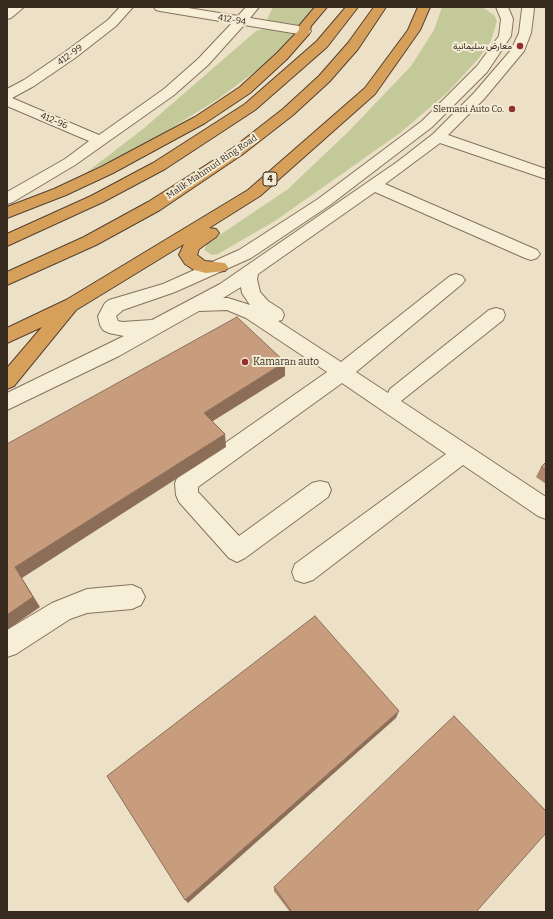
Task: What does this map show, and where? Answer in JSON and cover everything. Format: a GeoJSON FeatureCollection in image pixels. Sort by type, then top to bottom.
{"type":"FeatureCollection","features":[{"type":"Feature","properties":{"kind":"highway"},"geometry":{"type":"LineString","coordinates":[[7,213],[60,192],[107,170],[200,120],[245,90],[282,56],[304,31],[305,26],[321,7]]}},
{"type":"Feature","properties":{"kind":"highway"},"geometry":{"type":"LineString","coordinates":[[7,241],[97,199],[138,177],[250,107],[322,44],[352,7]]}},
{"type":"Feature","properties":{"kind":"highway","name":"Malik Mahmud Ring Road"},"geometry":{"type":"LineString","coordinates":[[7,279],[90,241],[154,206],[238,151],[288,112],[324,79],[353,46],[380,7]]}},
{"type":"Feature","properties":{"kind":"highway","name":"4"},"geometry":{"type":"LineString","coordinates":[[73,304],[254,193],[370,91],[414,30],[424,7]]}},
{"type":"Feature","properties":{"kind":"highway"},"geometry":{"type":"LineString","coordinates":[[219,267],[206,267],[195,263],[188,255],[188,251],[191,246],[241,213],[254,193]]}},
{"type":"Feature","properties":{"kind":"highway"},"geometry":{"type":"LineString","coordinates":[[7,336],[73,304]]}},
{"type":"Feature","properties":{"kind":"highway"},"geometry":{"type":"LineString","coordinates":[[7,381],[73,304]]}},
{"type":"Feature","properties":{"kind":"street"},"geometry":{"type":"LineString","coordinates":[[7,15],[18,7]]}},
{"type":"Feature","properties":{"kind":"street","name":"412-99"},"geometry":{"type":"LineString","coordinates":[[7,95],[29,83],[70,55],[112,23],[127,7]]}},
{"type":"Feature","properties":{"kind":"street","name":"412-94"},"geometry":{"type":"LineString","coordinates":[[160,7],[304,31]]}},
{"type":"Feature","properties":{"kind":"street"},"geometry":{"type":"LineString","coordinates":[[7,199],[70,162],[169,92],[204,62],[253,7]]}},
{"type":"Feature","properties":{"kind":"street"},"geometry":{"type":"LineString","coordinates":[[7,402],[112,352],[157,327],[196,305],[250,272],[374,186],[438,137],[479,96],[517,50],[524,33],[530,8],[518,10],[503,7],[507,25],[504,36],[482,69],[427,124],[300,219],[245,254],[219,267],[169,288],[116,305],[107,316],[110,325],[116,328],[157,327]]}},
{"type":"Feature","properties":{"kind":"street","name":"412-96"},"geometry":{"type":"LineString","coordinates":[[7,101],[101,141]]}},
{"type":"Feature","properties":{"kind":"street"},"geometry":{"type":"LineString","coordinates":[[438,137],[546,174]]}},
{"type":"Feature","properties":{"kind":"street"},"geometry":{"type":"LineString","coordinates":[[374,186],[531,254]]}},
{"type":"Feature","properties":{"kind":"street"},"geometry":{"type":"LineString","coordinates":[[250,272],[248,279],[251,293],[262,306],[346,369],[463,453],[546,509]]}},
{"type":"Feature","properties":{"kind":"street"},"geometry":{"type":"LineString","coordinates":[[320,490],[237,551],[187,495],[186,483],[346,369],[456,280]]}},
{"type":"Feature","properties":{"kind":"street"},"geometry":{"type":"LineString","coordinates":[[196,305],[217,303],[228,304],[245,309],[346,369],[397,395],[546,494]]}},
{"type":"Feature","properties":{"kind":"street"},"geometry":{"type":"LineString","coordinates":[[397,395],[496,316]]}},
{"type":"Feature","properties":{"kind":"street"},"geometry":{"type":"LineString","coordinates":[[304,572],[463,453]]}},
{"type":"Feature","properties":{"kind":"street"},"geometry":{"type":"LineString","coordinates":[[7,645],[61,612],[87,601],[132,597]]}},
{"type":"Feature","properties":{"kind":"green space"},"geometry":{"type":"Polygon","coordinates":[[[273,7],[316,7],[305,26],[267,20],[273,7]]]}},
{"type":"Feature","properties":{"kind":"green space"},"geometry":{"type":"Polygon","coordinates":[[[442,7],[482,7],[494,15],[497,21],[491,41],[479,58],[448,92],[400,133],[275,221],[218,254],[212,255],[204,250],[208,243],[288,189],[350,130],[411,66],[434,30],[442,7]]]}},
{"type":"Feature","properties":{"kind":"green space"},"geometry":{"type":"Polygon","coordinates":[[[265,29],[296,33],[268,62],[218,99],[141,147],[87,172],[143,129],[256,31],[265,29]]]}},
{"type":"Feature","properties":{"kind":"building"},"geometry":{"type":"Polygon","coordinates":[[[237,317],[285,362],[204,413],[225,434],[15,567],[33,597],[7,615],[7,444],[237,317]]]}},
{"type":"Feature","properties":{"kind":"building"},"geometry":{"type":"Polygon","coordinates":[[[546,462],[546,470],[541,467],[546,462]]]}},
{"type":"Feature","properties":{"kind":"building"},"geometry":{"type":"Polygon","coordinates":[[[315,616],[399,711],[185,900],[107,776],[315,616]]]}},
{"type":"Feature","properties":{"kind":"building"},"geometry":{"type":"Polygon","coordinates":[[[454,716],[546,811],[546,833],[476,912],[292,912],[274,887],[454,716]]]}},
{"type":"Feature","properties":{"kind":"place","name":"معارض سليمانية"},"geometry":{"type":"Point","coordinates":[520,46]}},
{"type":"Feature","properties":{"kind":"place","name":"Slemani Auto Co."},"geometry":{"type":"Point","coordinates":[512,109]}},
{"type":"Feature","properties":{"kind":"place","name":"Kamaran auto"},"geometry":{"type":"Point","coordinates":[245,362]}}]}
